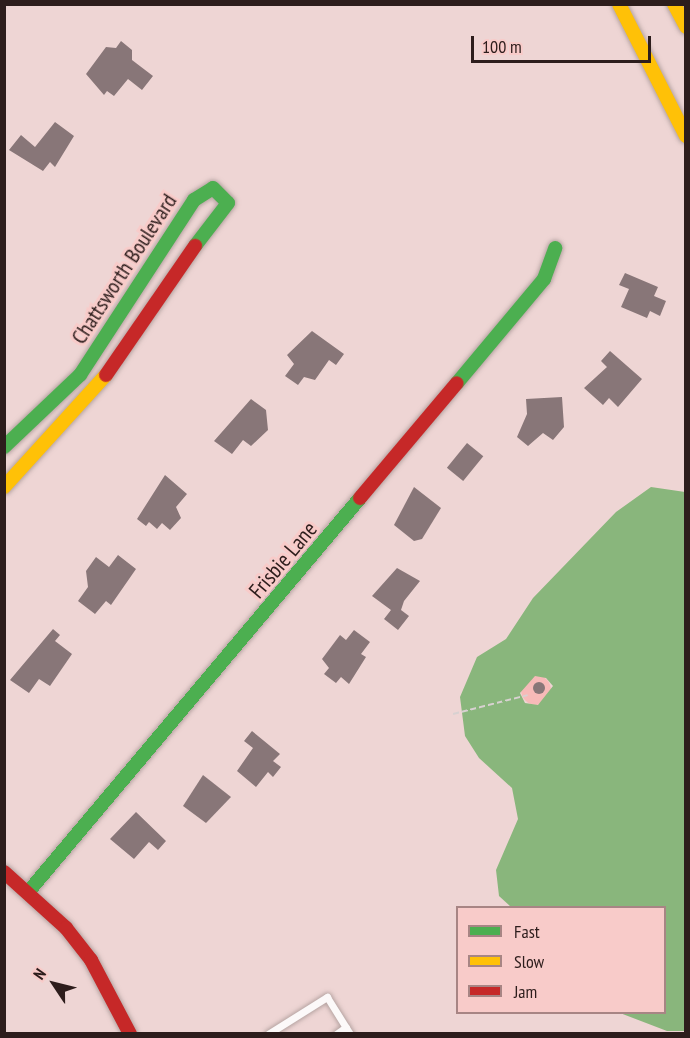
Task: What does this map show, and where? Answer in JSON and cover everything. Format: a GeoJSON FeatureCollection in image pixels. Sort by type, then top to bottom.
{"type":"FeatureCollection","features":[{"type":"Feature","properties":{"kind":"main road"},"geometry":{"type":"LineString","coordinates":[[619,4],[686,136]]}},
{"type":"Feature","properties":{"kind":"main road"},"geometry":{"type":"LineString","coordinates":[[674,4],[686,27]]}},
{"type":"Feature","properties":{"kind":"main road","name":"Chattsworth Boulevard"},"geometry":{"type":"LineString","coordinates":[[4,447],[80,375],[194,200],[213,188],[223,193],[228,203],[223,216],[169,278],[115,363],[80,410],[4,487]]}},
{"type":"Feature","properties":{"kind":"main road","name":"Frisbie Lane"},"geometry":{"type":"LineString","coordinates":[[29,891],[494,341],[544,279],[555,248]]}},
{"type":"Feature","properties":{"kind":"main road"},"geometry":{"type":"LineString","coordinates":[[4,872],[29,891],[90,960],[130,1034]]}},
{"type":"Feature","properties":{"kind":"lane"},"geometry":{"type":"LineString","coordinates":[[268,1034],[327,997],[348,1030],[336,1034]]}},
{"type":"Feature","properties":{"kind":"path"},"geometry":{"type":"LineString","coordinates":[[453,714],[528,695]]}},
{"type":"Feature","properties":{"kind":"shaded area"},"geometry":{"type":"Polygon","coordinates":[[[651,487],[685,492],[685,1031],[667,1031],[623,1014],[666,1014],[666,906],[510,906],[499,896],[496,870],[518,819],[512,788],[479,758],[465,736],[460,697],[477,657],[506,639],[533,598],[616,512],[651,487]],[[535,676],[520,693],[525,703],[538,705],[553,686],[546,678],[535,676]]]}},
{"type":"Feature","properties":{"kind":"shaded area"},"geometry":{"type":"Polygon","coordinates":[[[536,675],[542,676],[550,684],[550,696],[542,704],[536,705],[530,704],[522,696],[521,690],[522,684],[530,676],[536,675]]]}},
{"type":"Feature","properties":{"kind":"building"},"geometry":{"type":"Polygon","coordinates":[[[121,41],[132,50],[132,60],[153,76],[142,90],[128,79],[114,96],[107,91],[104,95],[86,74],[106,47],[116,48],[121,41]]]}},
{"type":"Feature","properties":{"kind":"building"},"geometry":{"type":"Polygon","coordinates":[[[55,122],[74,136],[55,167],[50,162],[43,171],[9,150],[21,135],[35,147],[55,122]]]}},
{"type":"Feature","properties":{"kind":"building"},"geometry":{"type":"Polygon","coordinates":[[[625,273],[658,287],[654,296],[666,301],[660,316],[650,311],[647,318],[621,307],[629,289],[619,285],[625,273]]]}},
{"type":"Feature","properties":{"kind":"building"},"geometry":{"type":"Polygon","coordinates":[[[312,331],[344,354],[336,365],[329,360],[315,380],[304,377],[298,385],[285,376],[294,364],[287,355],[312,331]]]}},
{"type":"Feature","properties":{"kind":"building"},"geometry":{"type":"Polygon","coordinates":[[[610,351],[642,379],[618,407],[609,398],[603,405],[584,388],[607,367],[601,361],[610,351]]]}},
{"type":"Feature","properties":{"kind":"building"},"geometry":{"type":"Polygon","coordinates":[[[562,397],[564,427],[553,440],[543,433],[528,446],[517,437],[527,414],[526,399],[562,397]]]}},
{"type":"Feature","properties":{"kind":"building"},"geometry":{"type":"Polygon","coordinates":[[[251,399],[266,410],[268,430],[251,446],[243,440],[232,454],[214,441],[251,399]]]}},
{"type":"Feature","properties":{"kind":"building"},"geometry":{"type":"Polygon","coordinates":[[[467,443],[483,456],[463,481],[447,468],[467,443]]]}},
{"type":"Feature","properties":{"kind":"building"},"geometry":{"type":"Polygon","coordinates":[[[165,475],[187,494],[176,507],[181,518],[170,530],[162,523],[157,529],[149,522],[146,526],[137,519],[165,475]]]}},
{"type":"Feature","properties":{"kind":"building"},"geometry":{"type":"Polygon","coordinates":[[[414,487],[441,508],[422,539],[414,541],[394,525],[414,487]]]}},
{"type":"Feature","properties":{"kind":"building"},"geometry":{"type":"Polygon","coordinates":[[[118,555],[136,569],[111,605],[106,601],[95,614],[78,601],[88,587],[86,571],[96,557],[109,567],[118,555]]]}},
{"type":"Feature","properties":{"kind":"building"},"geometry":{"type":"Polygon","coordinates":[[[397,568],[420,581],[404,601],[401,610],[409,616],[398,630],[384,619],[391,610],[372,596],[397,568]]]}},
{"type":"Feature","properties":{"kind":"building"},"geometry":{"type":"Polygon","coordinates":[[[53,629],[60,635],[55,641],[72,654],[50,686],[39,679],[29,693],[10,680],[53,629]]]}},
{"type":"Feature","properties":{"kind":"building"},"geometry":{"type":"Polygon","coordinates":[[[354,630],[370,642],[361,654],[366,657],[349,684],[341,677],[336,683],[324,674],[329,668],[322,659],[340,635],[346,640],[354,630]]]}},
{"type":"Feature","properties":{"kind":"building"},"geometry":{"type":"Polygon","coordinates":[[[541,682],[545,688],[541,694],[537,694],[533,686],[541,682]]]}},
{"type":"Feature","properties":{"kind":"building"},"geometry":{"type":"Polygon","coordinates":[[[252,731],[280,754],[273,761],[281,767],[273,777],[268,772],[256,787],[237,771],[253,748],[244,741],[252,731]]]}},
{"type":"Feature","properties":{"kind":"building"},"geometry":{"type":"Polygon","coordinates":[[[203,775],[231,797],[206,823],[183,806],[203,775]]]}},
{"type":"Feature","properties":{"kind":"building"},"geometry":{"type":"Polygon","coordinates":[[[136,812],[166,841],[158,850],[149,842],[134,859],[110,839],[136,812]]]}},
{"type":"Feature","properties":{"kind":"traffic: fast"},"geometry":{"type":"LineString","coordinates":[[4,447],[80,375],[194,200],[213,188],[228,203],[195,246]]}},
{"type":"Feature","properties":{"kind":"traffic: fast"},"geometry":{"type":"LineString","coordinates":[[457,383],[544,279],[555,248]]}},
{"type":"Feature","properties":{"kind":"traffic: fast"},"geometry":{"type":"LineString","coordinates":[[29,891],[360,498]]}},
{"type":"Feature","properties":{"kind":"traffic: slow"},"geometry":{"type":"LineString","coordinates":[[619,4],[686,136]]}},
{"type":"Feature","properties":{"kind":"traffic: slow"},"geometry":{"type":"LineString","coordinates":[[674,4],[686,27]]}},
{"type":"Feature","properties":{"kind":"traffic: slow"},"geometry":{"type":"LineString","coordinates":[[4,487],[106,375]]}},
{"type":"Feature","properties":{"kind":"traffic: jam"},"geometry":{"type":"LineString","coordinates":[[106,375],[195,246]]}},
{"type":"Feature","properties":{"kind":"traffic: jam"},"geometry":{"type":"LineString","coordinates":[[360,498],[457,383]]}},
{"type":"Feature","properties":{"kind":"traffic: jam"},"geometry":{"type":"LineString","coordinates":[[4,872],[66,928],[91,960],[130,1034]]}}]}
